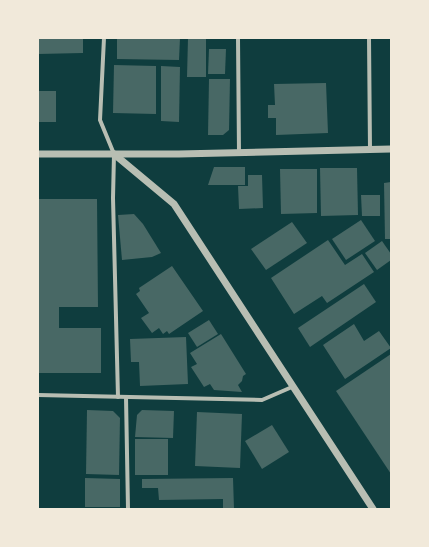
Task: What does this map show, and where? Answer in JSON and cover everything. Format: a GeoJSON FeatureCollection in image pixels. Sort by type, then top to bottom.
{"type":"FeatureCollection","features":[{"type":"Feature","properties":{"kind":"street"},"geometry":{"type":"LineString","coordinates":[[104,38],[100,120],[114,154],[113,198],[118,397]]}},
{"type":"Feature","properties":{"kind":"street"},"geometry":{"type":"LineString","coordinates":[[238,38],[239,153]]}},
{"type":"Feature","properties":{"kind":"street"},"geometry":{"type":"LineString","coordinates":[[369,38],[370,150]]}},
{"type":"Feature","properties":{"kind":"street"},"geometry":{"type":"LineString","coordinates":[[38,154],[239,153],[391,149]]}},
{"type":"Feature","properties":{"kind":"street"},"geometry":{"type":"LineString","coordinates":[[114,154],[174,204],[373,509]]}},
{"type":"Feature","properties":{"kind":"street"},"geometry":{"type":"LineString","coordinates":[[38,395],[262,400],[292,387]]}},
{"type":"Feature","properties":{"kind":"street"},"geometry":{"type":"LineString","coordinates":[[126,397],[128,509]]}},
{"type":"Feature","properties":{"kind":"building"},"geometry":{"type":"Polygon","coordinates":[[[38,38],[83,38],[83,53],[38,54],[38,38]]]}},
{"type":"Feature","properties":{"kind":"building"},"geometry":{"type":"Polygon","coordinates":[[[117,38],[180,38],[179,60],[117,59],[117,38]]]}},
{"type":"Feature","properties":{"kind":"building"},"geometry":{"type":"Polygon","coordinates":[[[188,38],[206,38],[206,77],[187,77],[188,38]]]}},
{"type":"Feature","properties":{"kind":"building"},"geometry":{"type":"Polygon","coordinates":[[[209,49],[226,49],[225,74],[208,74],[209,49]]]}},
{"type":"Feature","properties":{"kind":"building"},"geometry":{"type":"Polygon","coordinates":[[[114,65],[156,66],[156,114],[113,113],[114,65]]]}},
{"type":"Feature","properties":{"kind":"building"},"geometry":{"type":"Polygon","coordinates":[[[161,66],[180,67],[179,122],[161,121],[161,66]]]}},
{"type":"Feature","properties":{"kind":"building"},"geometry":{"type":"Polygon","coordinates":[[[209,79],[230,79],[229,130],[223,135],[208,135],[209,79]]]}},
{"type":"Feature","properties":{"kind":"building"},"geometry":{"type":"Polygon","coordinates":[[[326,83],[328,133],[276,135],[276,118],[268,118],[268,105],[275,105],[274,84],[326,83]]]}},
{"type":"Feature","properties":{"kind":"building"},"geometry":{"type":"Polygon","coordinates":[[[39,91],[56,91],[56,122],[38,122],[39,91]]]}},
{"type":"Feature","properties":{"kind":"building"},"geometry":{"type":"Polygon","coordinates":[[[214,167],[245,167],[245,185],[208,185],[214,167]]]}},
{"type":"Feature","properties":{"kind":"building"},"geometry":{"type":"Polygon","coordinates":[[[320,168],[357,168],[358,215],[321,216],[320,168]]]}},
{"type":"Feature","properties":{"kind":"building"},"geometry":{"type":"Polygon","coordinates":[[[280,169],[317,169],[317,213],[281,214],[280,169]]]}},
{"type":"Feature","properties":{"kind":"building"},"geometry":{"type":"Polygon","coordinates":[[[248,175],[262,175],[263,208],[239,209],[238,186],[248,186],[248,175]]]}},
{"type":"Feature","properties":{"kind":"building"},"geometry":{"type":"Polygon","coordinates":[[[391,182],[391,239],[385,239],[384,183],[391,182]]]}},
{"type":"Feature","properties":{"kind":"building"},"geometry":{"type":"Polygon","coordinates":[[[361,195],[380,195],[380,216],[362,216],[361,195]]]}},
{"type":"Feature","properties":{"kind":"building"},"geometry":{"type":"Polygon","coordinates":[[[38,199],[97,199],[98,307],[59,307],[59,328],[101,328],[101,373],[38,373],[38,199]]]}},
{"type":"Feature","properties":{"kind":"building"},"geometry":{"type":"Polygon","coordinates":[[[134,214],[143,224],[161,253],[152,257],[122,260],[118,215],[134,214]]]}},
{"type":"Feature","properties":{"kind":"building"},"geometry":{"type":"Polygon","coordinates":[[[361,220],[375,241],[346,260],[332,239],[361,220]]]}},
{"type":"Feature","properties":{"kind":"building"},"geometry":{"type":"Polygon","coordinates":[[[292,222],[307,243],[266,270],[251,249],[292,222]]]}},
{"type":"Feature","properties":{"kind":"building"},"geometry":{"type":"Polygon","coordinates":[[[328,240],[345,265],[362,254],[374,272],[327,303],[322,296],[294,314],[271,278],[328,240]]]}},
{"type":"Feature","properties":{"kind":"building"},"geometry":{"type":"Polygon","coordinates":[[[382,241],[391,254],[391,260],[377,270],[365,253],[382,241]]]}},
{"type":"Feature","properties":{"kind":"building"},"geometry":{"type":"Polygon","coordinates":[[[172,266],[203,311],[169,334],[167,331],[163,334],[159,328],[152,333],[141,318],[149,313],[136,294],[140,291],[139,288],[172,266]]]}},
{"type":"Feature","properties":{"kind":"building"},"geometry":{"type":"Polygon","coordinates":[[[364,284],[376,302],[310,347],[298,328],[364,284]]]}},
{"type":"Feature","properties":{"kind":"building"},"geometry":{"type":"Polygon","coordinates":[[[209,320],[218,334],[197,347],[188,333],[209,320]]]}},
{"type":"Feature","properties":{"kind":"building"},"geometry":{"type":"Polygon","coordinates":[[[354,324],[364,341],[379,331],[391,348],[345,379],[323,345],[354,324]]]}},
{"type":"Feature","properties":{"kind":"building"},"geometry":{"type":"Polygon","coordinates":[[[221,334],[246,374],[243,376],[242,381],[238,385],[242,392],[214,390],[210,384],[204,387],[191,367],[197,364],[190,353],[221,334]]]}},
{"type":"Feature","properties":{"kind":"building"},"geometry":{"type":"Polygon","coordinates":[[[186,337],[188,384],[140,386],[139,362],[131,362],[130,339],[186,337]]]}},
{"type":"Feature","properties":{"kind":"building"},"geometry":{"type":"Polygon","coordinates":[[[391,354],[391,474],[336,391],[391,354]]]}},
{"type":"Feature","properties":{"kind":"building"},"geometry":{"type":"Polygon","coordinates":[[[87,410],[113,411],[120,418],[119,475],[86,474],[87,410]]]}},
{"type":"Feature","properties":{"kind":"building"},"geometry":{"type":"Polygon","coordinates":[[[142,410],[174,411],[173,438],[135,437],[137,415],[142,410]]]}},
{"type":"Feature","properties":{"kind":"building"},"geometry":{"type":"Polygon","coordinates":[[[197,412],[242,414],[240,468],[195,466],[197,412]]]}},
{"type":"Feature","properties":{"kind":"building"},"geometry":{"type":"Polygon","coordinates":[[[272,425],[289,452],[262,469],[245,441],[272,425]]]}},
{"type":"Feature","properties":{"kind":"building"},"geometry":{"type":"Polygon","coordinates":[[[135,439],[168,439],[168,475],[135,475],[135,439]]]}},
{"type":"Feature","properties":{"kind":"building"},"geometry":{"type":"Polygon","coordinates":[[[85,478],[120,479],[120,507],[85,507],[85,478]]]}},
{"type":"Feature","properties":{"kind":"building"},"geometry":{"type":"Polygon","coordinates":[[[233,478],[234,509],[223,509],[223,499],[159,500],[158,488],[142,488],[142,479],[233,478]]]}}]}
